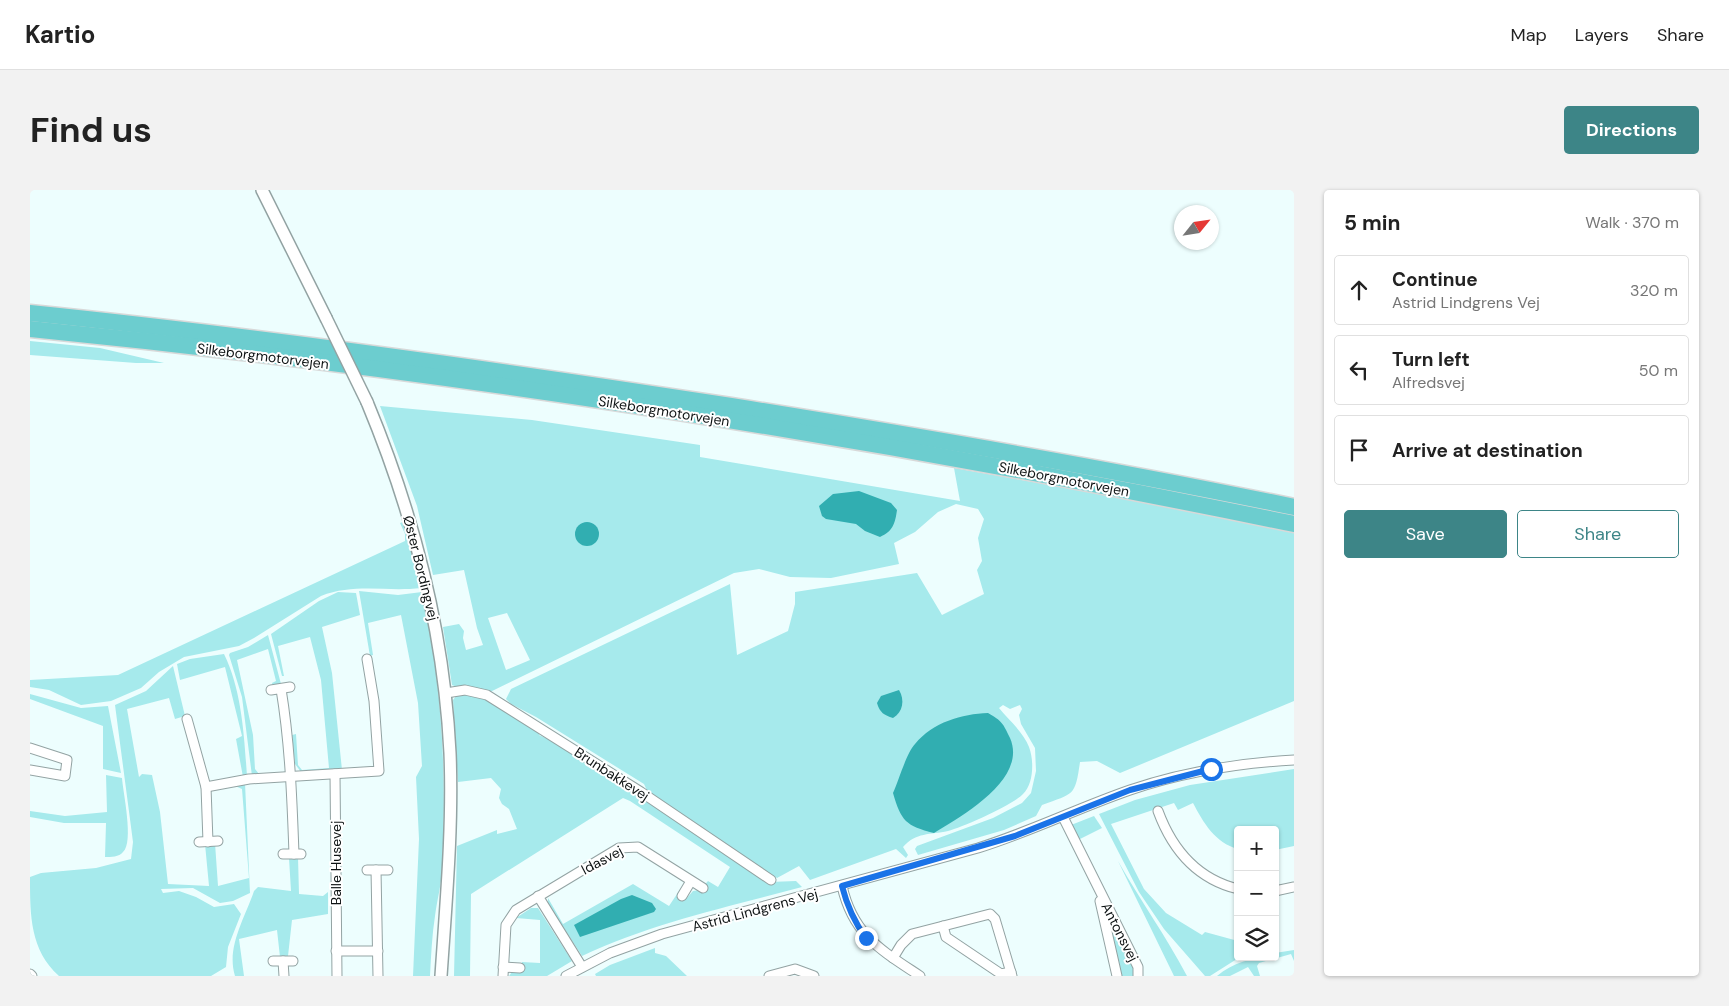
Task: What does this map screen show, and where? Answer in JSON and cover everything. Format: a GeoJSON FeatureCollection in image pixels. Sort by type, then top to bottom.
{"type":"FeatureCollection","features":[{"type":"Feature","properties":{"kind":"highway","name":"Silkeborgmotorvejen"},"geometry":{"type":"LineString","coordinates":[[30,313],[365,353],[562,380],[976,447],[1294,507]]}},
{"type":"Feature","properties":{"kind":"highway","name":"Silkeborgmotorvejen"},"geometry":{"type":"LineString","coordinates":[[30,329],[372,369],[571,396],[983,464],[1294,524]]}},
{"type":"Feature","properties":{"kind":"street","name":"Øster Bordingvej"},"geometry":{"type":"LineString","coordinates":[[262,190],[367,402],[388,453],[414,533],[428,588],[446,693],[450,754],[450,824],[441,976]]}},
{"type":"Feature","properties":{"kind":"street"},"geometry":{"type":"LineString","coordinates":[[206,787],[248,779],[380,770],[374,701],[367,659]]}},
{"type":"Feature","properties":{"kind":"street"},"geometry":{"type":"LineString","coordinates":[[271,690],[286,688],[298,854],[283,854]]}},
{"type":"Feature","properties":{"kind":"street","name":"Brunbakkevej"},"geometry":{"type":"LineString","coordinates":[[446,693],[465,690],[487,695],[641,792],[771,880]]}},
{"type":"Feature","properties":{"kind":"street"},"geometry":{"type":"LineString","coordinates":[[187,719],[206,787],[213,841],[199,842]]}},
{"type":"Feature","properties":{"kind":"street"},"geometry":{"type":"LineString","coordinates":[[30,748],[67,760],[66,776],[30,770]]}},
{"type":"Feature","properties":{"kind":"street","name":"Astrid Lindgrens Vej"},"geometry":{"type":"LineString","coordinates":[[566,976],[610,953],[662,934],[978,848],[1130,790],[1168,780],[1256,762],[1294,760]]}},
{"type":"Feature","properties":{"kind":"street","name":"Balle Husevej"},"geometry":{"type":"LineString","coordinates":[[335,774],[337,976]]}},
{"type":"Feature","properties":{"kind":"street"},"geometry":{"type":"LineString","coordinates":[[1158,811],[1166,834],[1185,858],[1204,875],[1234,887]]}},
{"type":"Feature","properties":{"kind":"street","name":"Antonsvej"},"geometry":{"type":"LineString","coordinates":[[1063,817],[1138,967],[1138,976]]}},
{"type":"Feature","properties":{"kind":"street","name":"Idasvej"},"geometry":{"type":"LineString","coordinates":[[520,968],[503,971],[506,925],[510,917],[516,910],[538,896],[619,848],[638,847],[703,888]]}},
{"type":"Feature","properties":{"kind":"street"},"geometry":{"type":"LineString","coordinates":[[378,976],[372,870],[388,870]]}},
{"type":"Feature","properties":{"kind":"street"},"geometry":{"type":"LineString","coordinates":[[682,896],[691,881]]}},
{"type":"Feature","properties":{"kind":"street"},"geometry":{"type":"LineString","coordinates":[[842,886],[845,900],[857,926],[866,938],[920,976]]}},
{"type":"Feature","properties":{"kind":"street"},"geometry":{"type":"LineString","coordinates":[[1279,890],[1294,886]]}},
{"type":"Feature","properties":{"kind":"street","name":"Antonsvej"},"geometry":{"type":"LineString","coordinates":[[1097,888],[1117,976]]}},
{"type":"Feature","properties":{"kind":"street"},"geometry":{"type":"LineString","coordinates":[[538,896],[582,967]]}},
{"type":"Feature","properties":{"kind":"street"},"geometry":{"type":"LineString","coordinates":[[894,958],[901,945],[912,934],[943,926],[990,914],[995,919],[1011,974],[1001,974],[946,937],[943,926]]}},
{"type":"Feature","properties":{"kind":"street"},"geometry":{"type":"LineString","coordinates":[[336,951],[378,951]]}},
{"type":"Feature","properties":{"kind":"street"},"geometry":{"type":"LineString","coordinates":[[273,961],[293,961]]}},
{"type":"Feature","properties":{"kind":"street"},"geometry":{"type":"LineString","coordinates":[[283,961],[284,976]]}},
{"type":"Feature","properties":{"kind":"street"},"geometry":{"type":"LineString","coordinates":[[769,976],[795,969],[814,976]]}},
{"type":"Feature","properties":{"kind":"shaded area"},"geometry":{"type":"Polygon","coordinates":[[[30,341],[100,348],[164,363],[136,363],[30,355],[30,341]]]}},
{"type":"Feature","properties":{"kind":"shaded area"},"geometry":{"type":"Polygon","coordinates":[[[380,406],[532,420],[700,445],[700,457],[960,501],[954,468],[1151,503],[1294,532],[1294,701],[1120,773],[1097,761],[1080,762],[1076,782],[1071,792],[1042,805],[1036,816],[1004,830],[918,855],[915,849],[917,846],[993,818],[1022,803],[1031,793],[1036,771],[1035,748],[1021,724],[1019,715],[1022,709],[1020,705],[1010,709],[1003,705],[999,708],[1016,726],[1029,747],[1032,758],[1029,784],[1018,799],[965,825],[948,831],[918,836],[903,847],[908,855],[906,858],[896,849],[810,880],[799,866],[777,878],[650,797],[644,784],[536,717],[511,704],[506,699],[511,689],[730,584],[737,655],[788,631],[795,604],[795,592],[917,573],[942,615],[984,594],[977,570],[982,561],[978,538],[984,519],[978,509],[956,504],[938,512],[915,532],[894,543],[899,564],[831,578],[790,577],[759,569],[734,573],[490,692],[452,685],[443,627],[459,624],[464,631],[463,638],[466,650],[483,645],[477,628],[464,570],[433,575],[417,506],[380,406]],[[507,613],[488,618],[506,670],[530,660],[507,613]]]}},
{"type":"Feature","properties":{"kind":"shaded area"},"geometry":{"type":"Polygon","coordinates":[[[859,491],[891,503],[897,510],[893,526],[880,537],[865,531],[856,524],[826,519],[822,516],[819,506],[833,494],[859,491]]]}},
{"type":"Feature","properties":{"kind":"shaded area"},"geometry":{"type":"Polygon","coordinates":[[[403,522],[421,588],[358,589],[333,592],[321,596],[239,646],[184,657],[159,672],[141,688],[111,701],[81,705],[49,690],[30,687],[30,680],[118,675],[405,541],[405,534],[400,523],[403,522]]]}},
{"type":"Feature","properties":{"kind":"shaded area"},"geometry":{"type":"Polygon","coordinates":[[[587,522],[596,525],[599,534],[596,543],[587,546],[578,543],[575,534],[578,525],[587,522]]]}},
{"type":"Feature","properties":{"kind":"shaded area"},"geometry":{"type":"Polygon","coordinates":[[[359,591],[398,595],[422,592],[429,626],[441,728],[444,797],[442,873],[433,931],[430,976],[413,976],[419,839],[416,777],[422,766],[418,703],[401,615],[368,623],[373,655],[370,656],[359,591]]]}},
{"type":"Feature","properties":{"kind":"shaded area"},"geometry":{"type":"Polygon","coordinates":[[[338,592],[356,593],[360,615],[322,627],[332,673],[342,770],[301,772],[295,764],[292,735],[296,734],[298,765],[302,770],[329,768],[321,680],[310,637],[278,646],[284,676],[282,676],[271,634],[319,601],[338,592]]]}},
{"type":"Feature","properties":{"kind":"shaded area"},"geometry":{"type":"Polygon","coordinates":[[[268,635],[281,684],[273,687],[272,683],[276,681],[268,649],[237,660],[253,735],[255,769],[259,774],[252,776],[242,697],[229,655],[248,647],[268,635]]]}},
{"type":"Feature","properties":{"kind":"shaded area"},"geometry":{"type":"Polygon","coordinates":[[[224,654],[235,683],[241,714],[247,776],[243,777],[236,739],[242,736],[225,667],[180,680],[177,664],[190,659],[224,654]]]}},
{"type":"Feature","properties":{"kind":"shaded area"},"geometry":{"type":"Polygon","coordinates":[[[173,666],[185,716],[175,719],[169,698],[127,709],[139,777],[142,774],[152,775],[160,812],[168,884],[209,886],[205,844],[215,843],[218,886],[249,878],[242,789],[233,785],[245,783],[250,893],[233,901],[220,903],[193,888],[161,889],[163,893],[179,891],[196,897],[214,907],[234,904],[241,914],[228,947],[226,967],[211,976],[59,976],[49,966],[37,943],[30,905],[30,877],[41,873],[96,868],[131,859],[133,842],[115,705],[146,691],[173,666]]]}},
{"type":"Feature","properties":{"kind":"shaded area"},"geometry":{"type":"Polygon","coordinates":[[[899,690],[902,698],[901,709],[893,718],[887,716],[877,703],[881,696],[899,690]]]}},
{"type":"Feature","properties":{"kind":"shaded area"},"geometry":{"type":"Polygon","coordinates":[[[30,694],[81,708],[108,706],[121,773],[103,769],[103,726],[30,699],[30,694]]]}},
{"type":"Feature","properties":{"kind":"shaded area"},"geometry":{"type":"Polygon","coordinates":[[[463,694],[488,698],[540,733],[539,735],[554,742],[770,882],[796,881],[802,887],[663,925],[608,944],[582,956],[548,904],[548,898],[563,924],[633,884],[669,906],[683,885],[679,895],[686,899],[693,891],[700,890],[708,881],[718,887],[730,867],[623,798],[471,894],[470,976],[454,976],[457,846],[497,830],[497,834],[517,829],[509,809],[502,804],[499,798],[501,789],[491,778],[458,782],[453,700],[456,696],[463,694]]]}},
{"type":"Feature","properties":{"kind":"shaded area"},"geometry":{"type":"Polygon","coordinates":[[[988,713],[999,720],[1004,726],[1010,738],[1013,753],[1010,768],[1001,782],[975,806],[934,833],[911,825],[902,816],[893,793],[912,748],[922,736],[939,725],[958,717],[988,713]]]}},
{"type":"Feature","properties":{"kind":"shaded area"},"geometry":{"type":"Polygon","coordinates":[[[1294,769],[1294,846],[1279,849],[1279,826],[1234,826],[1234,848],[1230,846],[1216,837],[1193,803],[1178,810],[1174,803],[1111,824],[1144,889],[1166,913],[1202,935],[1205,932],[1234,940],[1234,961],[1210,976],[1205,976],[1164,929],[1139,892],[1099,814],[1135,800],[1190,785],[1294,769]]]}},
{"type":"Feature","properties":{"kind":"shaded area"},"geometry":{"type":"Polygon","coordinates":[[[106,775],[122,778],[128,838],[126,847],[119,855],[105,857],[106,823],[64,823],[30,817],[30,811],[65,816],[107,812],[106,775]]]}},
{"type":"Feature","properties":{"kind":"shaded area"},"geometry":{"type":"Polygon","coordinates":[[[1094,816],[1102,828],[1078,840],[1071,825],[1094,816]]]}},
{"type":"Feature","properties":{"kind":"shaded area"},"geometry":{"type":"Polygon","coordinates":[[[298,857],[299,894],[323,896],[328,892],[328,914],[292,920],[288,956],[280,957],[277,930],[239,939],[244,976],[235,976],[233,954],[235,943],[254,891],[258,887],[291,891],[289,858],[298,857]]]}},
{"type":"Feature","properties":{"kind":"shaded area"},"geometry":{"type":"Polygon","coordinates":[[[1118,861],[1170,947],[1187,976],[1174,976],[1118,861]]]}},
{"type":"Feature","properties":{"kind":"shaded area"},"geometry":{"type":"Polygon","coordinates":[[[632,895],[652,903],[656,909],[654,912],[580,937],[574,925],[621,899],[632,895]]]}},
{"type":"Feature","properties":{"kind":"shaded area"},"geometry":{"type":"Polygon","coordinates":[[[531,908],[538,908],[572,961],[547,976],[509,976],[512,972],[522,972],[522,962],[540,963],[540,920],[516,918],[531,908]]]}},
{"type":"Feature","properties":{"kind":"shaded area"},"geometry":{"type":"Polygon","coordinates":[[[1114,933],[1117,934],[1133,967],[1134,976],[1121,976],[1112,936],[1114,933]]]}},
{"type":"Feature","properties":{"kind":"shaded area"},"geometry":{"type":"Polygon","coordinates":[[[655,948],[655,953],[666,956],[687,976],[596,976],[595,974],[610,965],[655,948]]]}},
{"type":"Feature","properties":{"kind":"shaded area"},"geometry":{"type":"Polygon","coordinates":[[[1294,950],[1294,961],[1291,954],[1279,957],[1279,952],[1294,950]]]}},
{"type":"Feature","properties":{"kind":"shaded area"},"geometry":{"type":"Polygon","coordinates":[[[1244,961],[1266,961],[1259,963],[1257,966],[1260,976],[1254,976],[1248,967],[1230,976],[1217,976],[1230,967],[1244,961]]]}},
{"type":"Feature","properties":{"kind":"route"},"geometry":{"type":"LineString","coordinates":[[866,938],[857,926],[845,900],[842,886],[950,857],[1015,836],[1130,790],[1211,769]]}}]}
